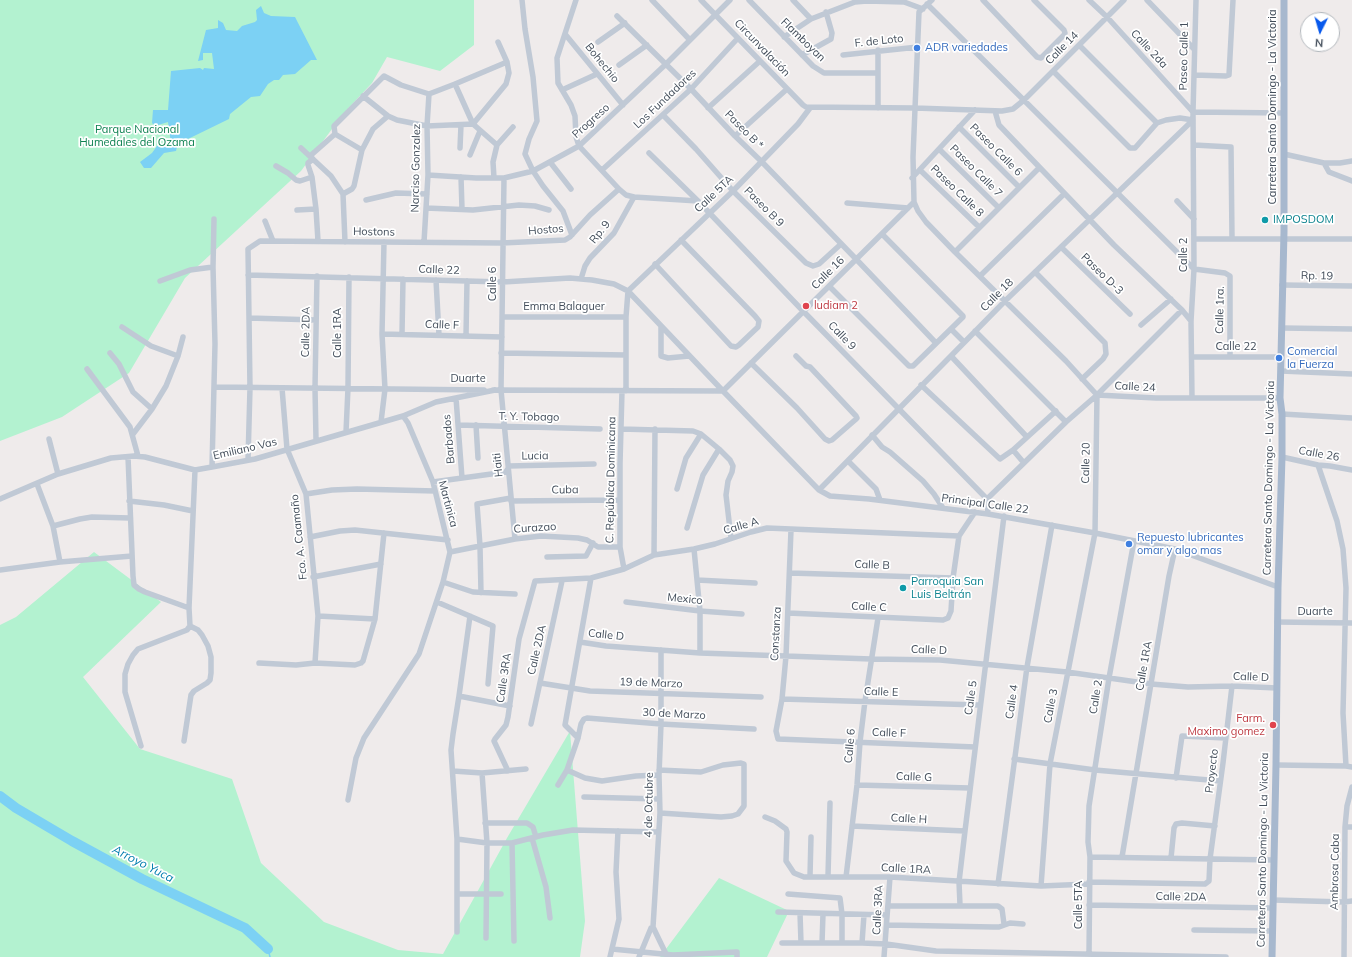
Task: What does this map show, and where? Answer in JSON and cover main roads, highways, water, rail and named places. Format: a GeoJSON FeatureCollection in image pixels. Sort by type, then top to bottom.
{"type":"FeatureCollection","features":[{"type":"Feature","properties":{"kind":"main road","name":"Carretera Santo Domingo - La Victoria"},"geometry":{"type":"LineString","coordinates":[[1272,957],[1278,587],[1282,457],[1282,414],[1280,398],[1284,239],[1284,0]]}},
{"type":"Feature","properties":{"kind":"water"},"geometry":{"type":"Polygon","coordinates":[[[261,6],[264,13],[271,16],[295,17],[317,60],[311,60],[295,74],[283,75],[279,80],[274,80],[268,84],[260,96],[251,97],[230,114],[229,119],[183,140],[183,145],[177,147],[176,151],[164,153],[151,168],[144,168],[140,162],[152,153],[157,146],[171,143],[168,122],[155,126],[152,123],[153,110],[168,110],[171,71],[200,68],[203,70],[204,68],[214,69],[212,53],[203,53],[203,60],[198,61],[206,30],[218,28],[218,20],[223,23],[226,30],[237,31],[242,26],[257,20],[256,10],[261,6]]]}},
{"type":"Feature","properties":{"kind":"waterway","name":"Arroyo Yuca"},"geometry":{"type":"LineString","coordinates":[[0,796],[16,808],[72,841],[142,879],[245,928],[268,949]]}},
{"type":"Feature","properties":{"kind":"waterway","name":"Arroyo Yuca"},"geometry":{"type":"LineString","coordinates":[[268,949],[270,957]]}},
{"type":"Feature","properties":{"kind":"place","name":"ADR variedades"},"geometry":{"type":"Point","coordinates":[917,48]}},
{"type":"Feature","properties":{"kind":"place","name":"IMPOSDOM"},"geometry":{"type":"Point","coordinates":[1265,220]}},
{"type":"Feature","properties":{"kind":"place","name":"ludiam 2"},"geometry":{"type":"Point","coordinates":[806,306]}},
{"type":"Feature","properties":{"kind":"place","name":"Comercial la Fuerza"},"geometry":{"type":"Point","coordinates":[1279,358]}},
{"type":"Feature","properties":{"kind":"place","name":"Repuesto lubricantes omar y algo mas"},"geometry":{"type":"Point","coordinates":[1129,544]}},
{"type":"Feature","properties":{"kind":"place","name":"Parroquia San Luis Beltrán"},"geometry":{"type":"Point","coordinates":[903,588]}},
{"type":"Feature","properties":{"kind":"place","name":"Farm. Maximo gomez"},"geometry":{"type":"Point","coordinates":[1273,725]}},
{"type":"Feature","properties":{"kind":"park label","name":"Parque Nacional Humedales del Ozama"},"geometry":{"type":"Point","coordinates":[137,136]}}]}
